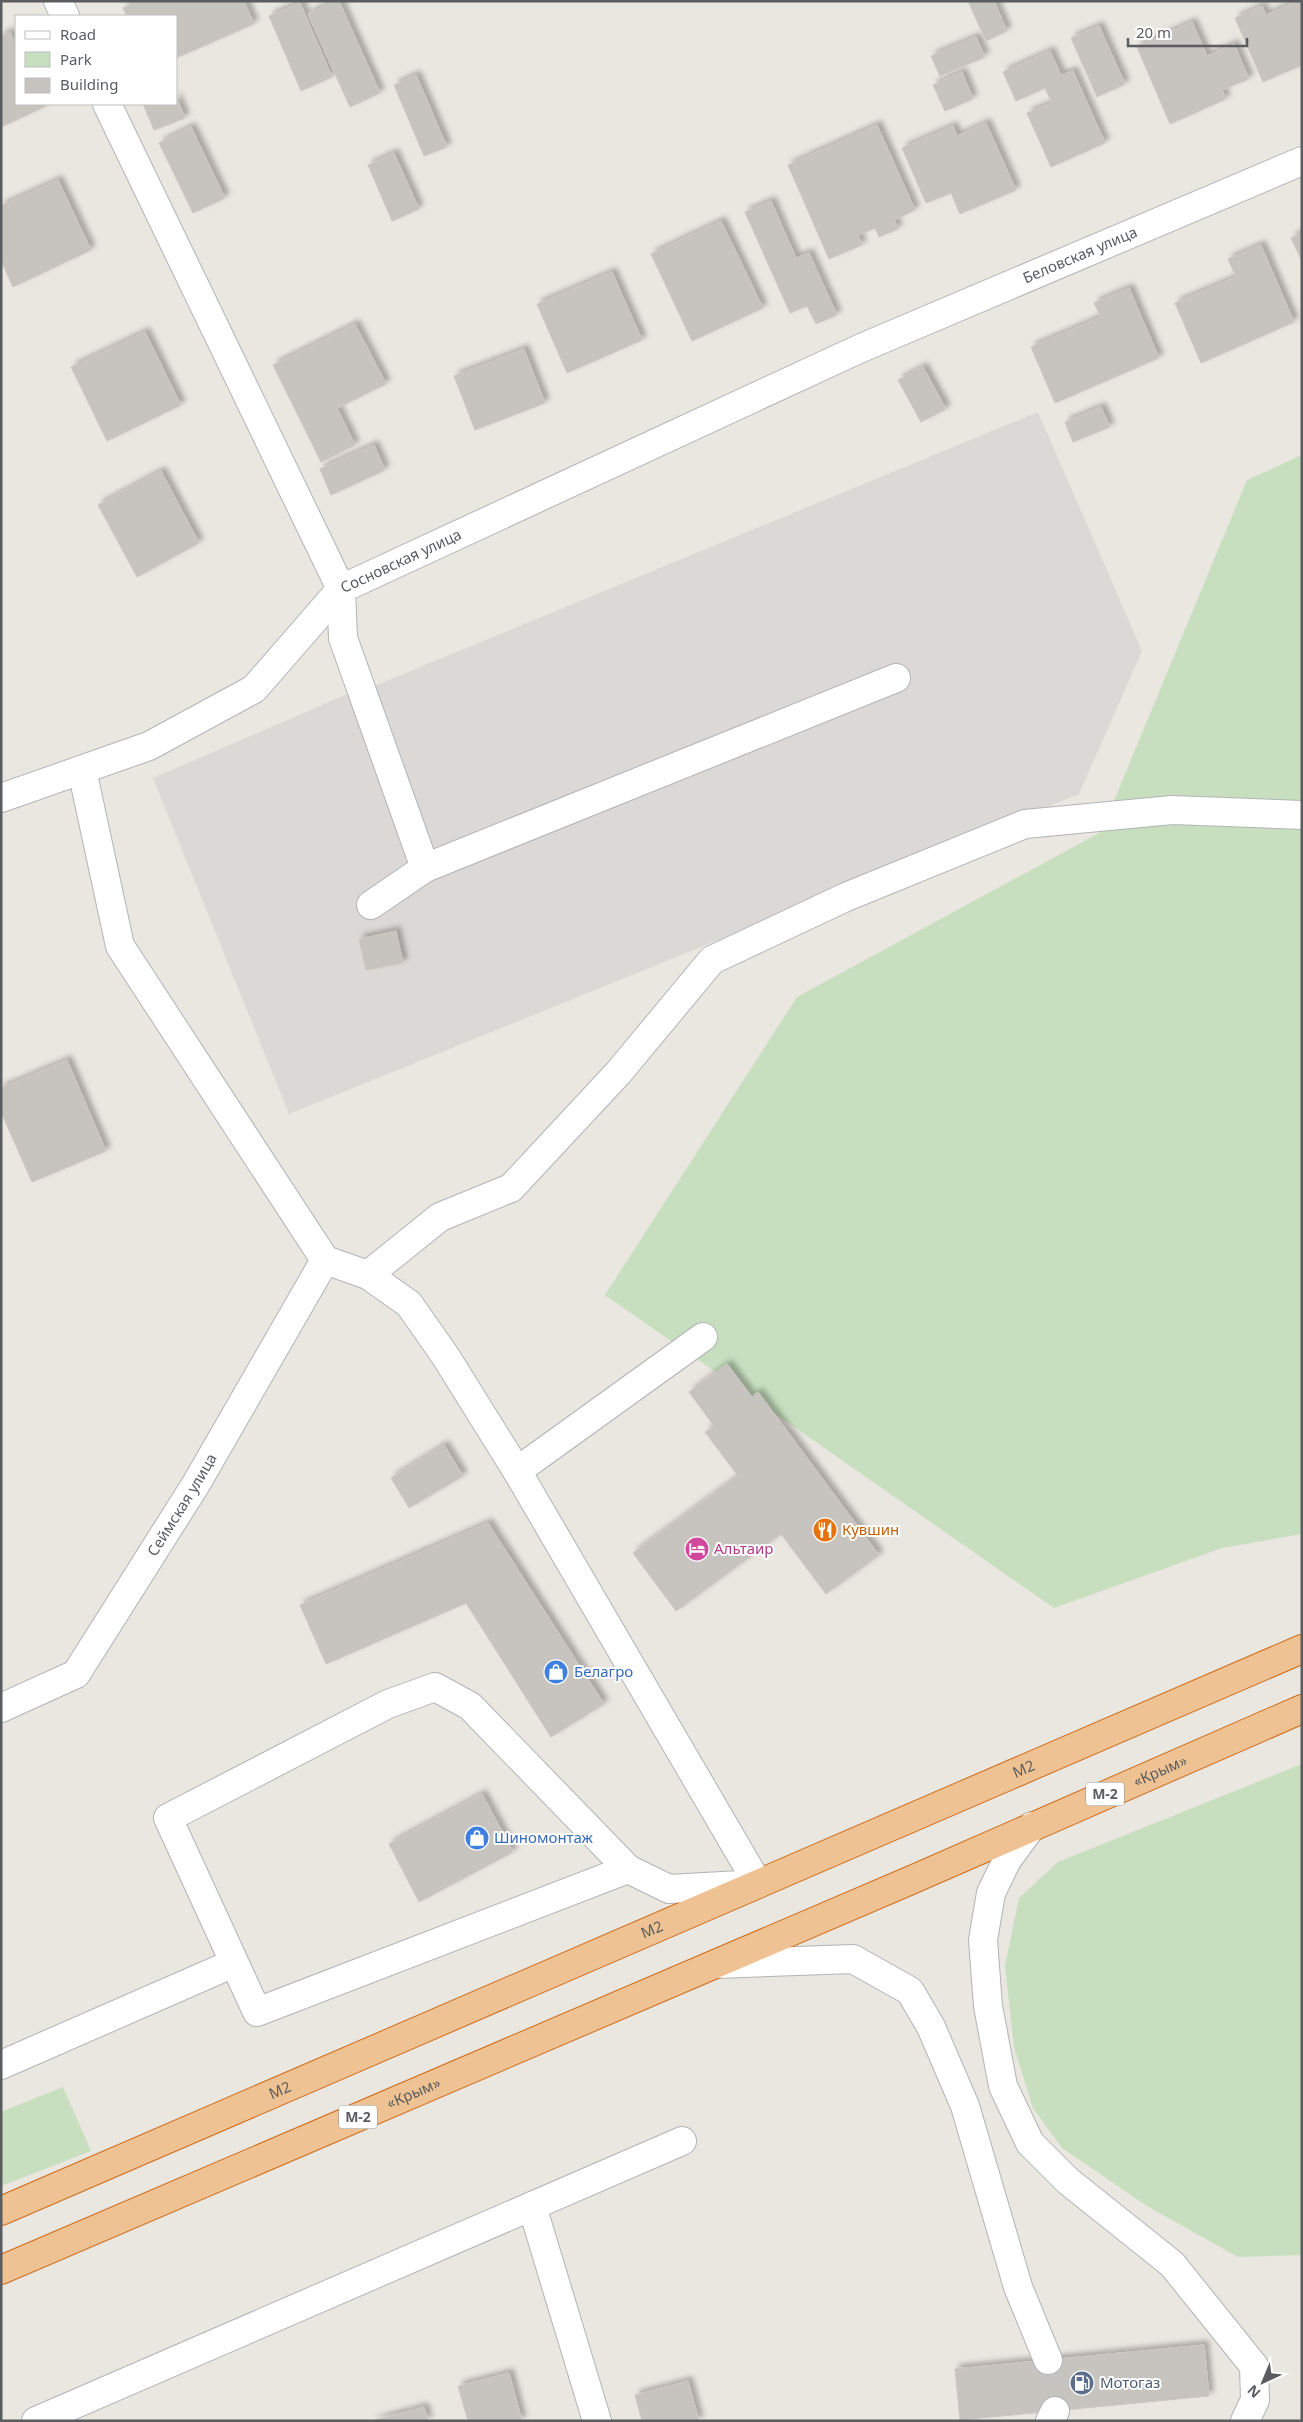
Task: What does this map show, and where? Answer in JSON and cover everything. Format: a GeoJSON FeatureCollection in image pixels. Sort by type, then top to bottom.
{"type":"FeatureCollection","features":[{"type":"Feature","properties":{"kind":"highway","name":"М2"},"geometry":{"type":"LineString","coordinates":[[1,2211],[1302,1649]]}},
{"type":"Feature","properties":{"kind":"highway","name":"«Крым»"},"geometry":{"type":"LineString","coordinates":[[1,2270],[909,1881],[1302,1709]]}},
{"type":"Feature","properties":{"kind":"street"},"geometry":{"type":"LineString","coordinates":[[58,1],[65,15]]}},
{"type":"Feature","properties":{"kind":"street"},"geometry":{"type":"LineString","coordinates":[[107,105],[341,589],[343,638],[425,868]]}},
{"type":"Feature","properties":{"kind":"street","name":"Беловская улица"},"geometry":{"type":"LineString","coordinates":[[831,362],[1302,161]]}},
{"type":"Feature","properties":{"kind":"street","name":"Сосновская улица"},"geometry":{"type":"LineString","coordinates":[[1,798],[149,746],[254,689],[341,589],[831,362]]}},
{"type":"Feature","properties":{"kind":"street"},"geometry":{"type":"LineString","coordinates":[[371,905],[425,868],[896,678]]}},
{"type":"Feature","properties":{"kind":"street"},"geometry":{"type":"LineString","coordinates":[[82,770],[120,946],[325,1260],[368,1275],[410,1304],[446,1357],[517,1471],[758,1884],[669,1889],[628,1869],[470,1706],[435,1688],[388,1704],[168,1818],[257,2012],[628,1869]]}},
{"type":"Feature","properties":{"kind":"street"},"geometry":{"type":"LineString","coordinates":[[368,1275],[440,1217],[511,1188],[619,1072],[712,960],[846,897],[1025,824],[1172,810],[1302,815]]}},
{"type":"Feature","properties":{"kind":"street","name":"Сеймская улица"},"geometry":{"type":"LineString","coordinates":[[1,1708],[76,1674],[196,1484],[325,1260]]}},
{"type":"Feature","properties":{"kind":"street"},"geometry":{"type":"LineString","coordinates":[[517,1471],[703,1337]]}},
{"type":"Feature","properties":{"kind":"street"},"geometry":{"type":"LineString","coordinates":[[1032,1826],[1007,1860],[991,1893],[983,1940],[988,2006],[1004,2086],[1030,2143],[1068,2181],[1172,2264],[1254,2366],[1255,2400],[1245,2421]]}},
{"type":"Feature","properties":{"kind":"street"},"geometry":{"type":"LineString","coordinates":[[715,1964],[853,1959],[910,1991],[931,2027],[965,2106],[1018,2287],[1048,2360]]}},
{"type":"Feature","properties":{"kind":"street"},"geometry":{"type":"LineString","coordinates":[[1,2064],[234,1963]]}},
{"type":"Feature","properties":{"kind":"street"},"geometry":{"type":"LineString","coordinates":[[36,2421],[66,2415],[532,2206],[682,2141]]}},
{"type":"Feature","properties":{"kind":"street"},"geometry":{"type":"LineString","coordinates":[[532,2206],[597,2421]]}},
{"type":"Feature","properties":{"kind":"shaded area"},"geometry":{"type":"Polygon","coordinates":[[[1038,412],[1142,651],[1079,794],[289,1114],[153,778],[350,693],[384,682],[1038,412]]]}},
{"type":"Feature","properties":{"kind":"green space"},"geometry":{"type":"Polygon","coordinates":[[[1302,455],[1302,1534],[1222,1548],[1054,1608],[605,1295],[797,997],[1101,832],[1247,480],[1302,455]]]}},
{"type":"Feature","properties":{"kind":"green space"},"geometry":{"type":"Polygon","coordinates":[[[1302,1764],[1302,2255],[1238,2257],[1147,2206],[1062,2148],[1033,2108],[1014,2047],[1005,1966],[1019,1898],[1058,1862],[1302,1764]]]}},
{"type":"Feature","properties":{"kind":"green space"},"geometry":{"type":"Polygon","coordinates":[[[63,2087],[91,2151],[1,2186],[1,2112],[63,2087]]]}},
{"type":"Feature","properties":{"kind":"building"},"geometry":{"type":"Polygon","coordinates":[[[138,1],[244,1],[254,24],[178,57],[178,15],[126,15],[123,8],[138,1]]]}},
{"type":"Feature","properties":{"kind":"building"},"geometry":{"type":"Polygon","coordinates":[[[339,1],[380,93],[350,107],[308,14],[339,1]]]}},
{"type":"Feature","properties":{"kind":"building"},"geometry":{"type":"Polygon","coordinates":[[[968,1],[994,1],[1007,31],[986,41],[968,1]]]}},
{"type":"Feature","properties":{"kind":"building"},"geometry":{"type":"Polygon","coordinates":[[[1302,1],[1302,65],[1263,82],[1235,18],[1262,6],[1266,15],[1302,1]]]}},
{"type":"Feature","properties":{"kind":"building"},"geometry":{"type":"Polygon","coordinates":[[[300,3],[332,77],[301,91],[269,16],[300,3]]]}},
{"type":"Feature","properties":{"kind":"building"},"geometry":{"type":"Polygon","coordinates":[[[1192,22],[1207,56],[1234,44],[1249,79],[1222,90],[1226,99],[1170,124],[1137,47],[1192,22]]]}},
{"type":"Feature","properties":{"kind":"building"},"geometry":{"type":"Polygon","coordinates":[[[1099,26],[1125,84],[1097,97],[1071,38],[1099,26]]]}},
{"type":"Feature","properties":{"kind":"building"},"geometry":{"type":"Polygon","coordinates":[[[10,32],[15,44],[15,105],[43,105],[44,107],[1,127],[1,36],[10,32]]]}},
{"type":"Feature","properties":{"kind":"building"},"geometry":{"type":"Polygon","coordinates":[[[976,37],[985,57],[940,76],[931,56],[976,37]]]}},
{"type":"Feature","properties":{"kind":"building"},"geometry":{"type":"Polygon","coordinates":[[[1050,51],[1061,75],[1073,71],[1105,143],[1051,167],[1027,113],[1052,103],[1045,88],[1016,101],[1003,72],[1050,51]]]}},
{"type":"Feature","properties":{"kind":"building"},"geometry":{"type":"Polygon","coordinates":[[[962,72],[973,99],[945,111],[933,85],[962,72]]]}},
{"type":"Feature","properties":{"kind":"building"},"geometry":{"type":"Polygon","coordinates":[[[416,75],[447,147],[424,156],[394,85],[416,75]]]}},
{"type":"Feature","properties":{"kind":"building"},"geometry":{"type":"Polygon","coordinates":[[[178,101],[185,118],[154,130],[143,105],[178,105],[178,101]]]}},
{"type":"Feature","properties":{"kind":"building"},"geometry":{"type":"Polygon","coordinates":[[[986,123],[1016,190],[960,214],[951,193],[926,203],[902,148],[953,126],[957,136],[986,123]]]}},
{"type":"Feature","properties":{"kind":"building"},"geometry":{"type":"Polygon","coordinates":[[[877,125],[915,210],[894,220],[898,229],[879,237],[875,228],[858,235],[862,245],[829,259],[788,165],[877,125]]]}},
{"type":"Feature","properties":{"kind":"building"},"geometry":{"type":"Polygon","coordinates":[[[191,127],[225,198],[193,213],[159,143],[191,127]]]}},
{"type":"Feature","properties":{"kind":"building"},"geometry":{"type":"Polygon","coordinates":[[[394,153],[419,209],[392,221],[368,165],[394,153]]]}},
{"type":"Feature","properties":{"kind":"building"},"geometry":{"type":"Polygon","coordinates":[[[58,180],[91,250],[13,287],[1,260],[1,206],[58,180]]]}},
{"type":"Feature","properties":{"kind":"building"},"geometry":{"type":"Polygon","coordinates":[[[771,201],[796,258],[809,253],[837,315],[816,324],[807,306],[790,313],[745,212],[771,201]]]}},
{"type":"Feature","properties":{"kind":"building"},"geometry":{"type":"Polygon","coordinates":[[[721,221],[763,308],[692,341],[651,254],[721,221]]]}},
{"type":"Feature","properties":{"kind":"building"},"geometry":{"type":"Polygon","coordinates":[[[1302,233],[1302,261],[1291,238],[1302,233]]]}},
{"type":"Feature","properties":{"kind":"building"},"geometry":{"type":"Polygon","coordinates":[[[1261,245],[1294,322],[1201,363],[1175,303],[1236,277],[1228,259],[1261,245]]]}},
{"type":"Feature","properties":{"kind":"building"},"geometry":{"type":"Polygon","coordinates":[[[612,272],[642,340],[567,373],[537,304],[612,272]]]}},
{"type":"Feature","properties":{"kind":"building"},"geometry":{"type":"Polygon","coordinates":[[[1129,288],[1159,358],[1055,403],[1031,347],[1101,317],[1094,303],[1129,288]]]}},
{"type":"Feature","properties":{"kind":"building"},"geometry":{"type":"Polygon","coordinates":[[[355,324],[386,384],[337,408],[355,445],[321,462],[273,365],[355,324]]]}},
{"type":"Feature","properties":{"kind":"building"},"geometry":{"type":"Polygon","coordinates":[[[145,332],[181,405],[107,441],[71,367],[145,332]]]}},
{"type":"Feature","properties":{"kind":"building"},"geometry":{"type":"Polygon","coordinates":[[[524,349],[545,403],[475,430],[454,376],[524,349]]]}},
{"type":"Feature","properties":{"kind":"building"},"geometry":{"type":"Polygon","coordinates":[[[923,367],[946,409],[921,422],[898,380],[923,367]]]}},
{"type":"Feature","properties":{"kind":"building"},"geometry":{"type":"Polygon","coordinates":[[[1101,407],[1110,427],[1073,442],[1065,422],[1101,407]]]}},
{"type":"Feature","properties":{"kind":"building"},"geometry":{"type":"Polygon","coordinates":[[[374,445],[385,470],[331,495],[320,469],[374,445]]]}},
{"type":"Feature","properties":{"kind":"building"},"geometry":{"type":"Polygon","coordinates":[[[161,471],[199,543],[137,577],[98,505],[161,471]]]}},
{"type":"Feature","properties":{"kind":"building"},"geometry":{"type":"Polygon","coordinates":[[[396,931],[403,963],[366,970],[359,939],[396,931]]]}},
{"type":"Feature","properties":{"kind":"building"},"geometry":{"type":"Polygon","coordinates":[[[67,1060],[106,1151],[32,1182],[1,1112],[1,1088],[67,1060]]]}},
{"type":"Feature","properties":{"kind":"building"},"geometry":{"type":"Polygon","coordinates":[[[727,1364],[752,1397],[758,1392],[879,1555],[826,1594],[781,1534],[676,1611],[633,1553],[738,1476],[705,1432],[714,1426],[689,1392],[727,1364]]]}},
{"type":"Feature","properties":{"kind":"building"},"geometry":{"type":"Polygon","coordinates":[[[444,1445],[463,1476],[409,1508],[391,1478],[444,1445]]]}},
{"type":"Feature","properties":{"kind":"building"},"geometry":{"type":"Polygon","coordinates":[[[488,1523],[604,1704],[551,1737],[466,1603],[326,1664],[300,1605],[488,1523]]]}},
{"type":"Feature","properties":{"kind":"building"},"geometry":{"type":"Polygon","coordinates":[[[482,1794],[513,1852],[419,1902],[389,1844],[482,1794]]]}},
{"type":"Feature","properties":{"kind":"building","name":"Мотогаз"},"geometry":{"type":"Polygon","coordinates":[[[1204,2345],[1209,2396],[960,2420],[955,2369],[1204,2345]]]}},
{"type":"Feature","properties":{"kind":"building"},"geometry":{"type":"Polygon","coordinates":[[[509,2373],[522,2421],[468,2421],[458,2386],[509,2373]]]}},
{"type":"Feature","properties":{"kind":"building"},"geometry":{"type":"Polygon","coordinates":[[[688,2381],[699,2421],[642,2421],[635,2395],[688,2381]]]}},
{"type":"Feature","properties":{"kind":"building"},"geometry":{"type":"Polygon","coordinates":[[[424,2407],[428,2421],[372,2421],[424,2407]]]}},
{"type":"Feature","properties":{"kind":"tunnel"},"geometry":{"type":"LineString","coordinates":[[1048,2360],[1055,2411]]}},
{"type":"Feature","properties":{"kind":"place","name":"Кувшин"},"geometry":{"type":"Point","coordinates":[825,1530]}},
{"type":"Feature","properties":{"kind":"place","name":"Альтаир"},"geometry":{"type":"Point","coordinates":[697,1549]}},
{"type":"Feature","properties":{"kind":"place","name":"Белагро"},"geometry":{"type":"Point","coordinates":[556,1672]}},
{"type":"Feature","properties":{"kind":"place","name":"Шиномонтаж"},"geometry":{"type":"Point","coordinates":[477,1838]}},
{"type":"Feature","properties":{"kind":"place","name":"Мотогаз"},"geometry":{"type":"Point","coordinates":[1082,2383]}}]}
